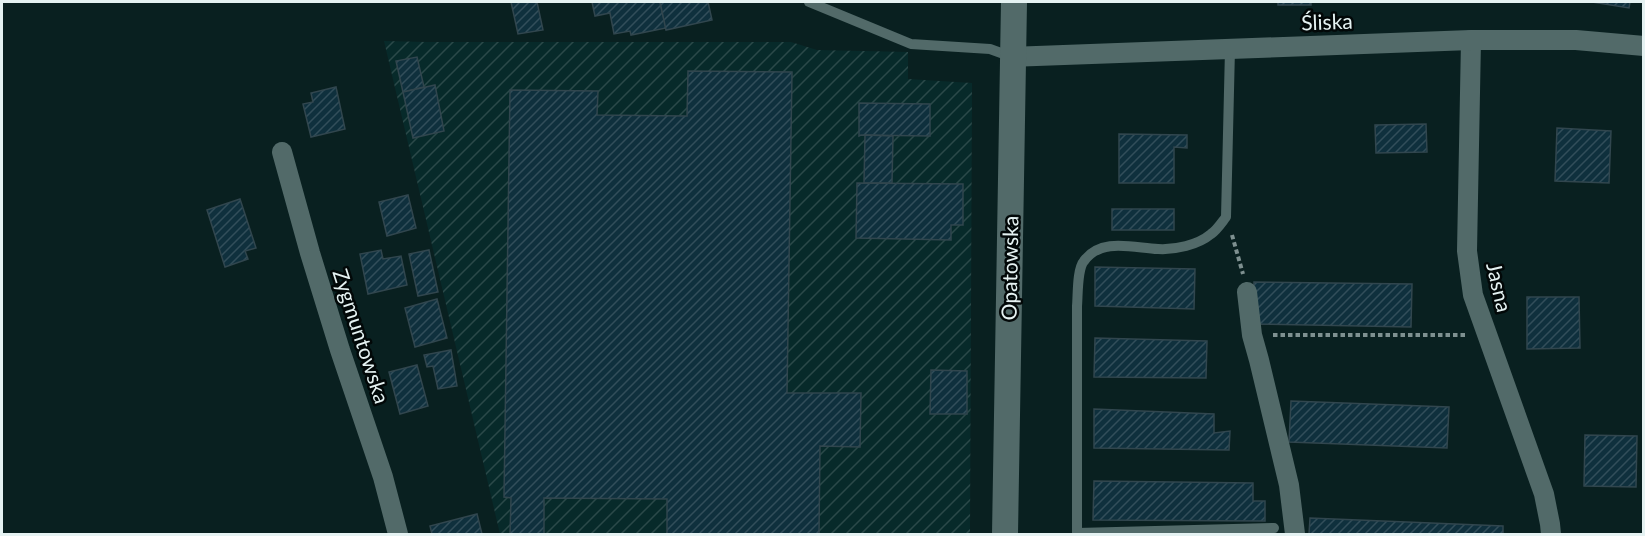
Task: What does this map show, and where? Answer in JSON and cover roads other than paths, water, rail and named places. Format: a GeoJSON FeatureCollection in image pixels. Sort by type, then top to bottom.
{"type":"FeatureCollection","features":[{"type":"Feature","properties":{"kind":"street","name":"Opatowska"},"geometry":{"type":"LineString","coordinates":[[1005,534],[1014,2]]}},
{"type":"Feature","properties":{"kind":"street","name":"Śliska"},"geometry":{"type":"LineString","coordinates":[[1012,57],[1471,40],[1576,40],[1644,46]]}},
{"type":"Feature","properties":{"kind":"street","name":"Jasna"},"geometry":{"type":"LineString","coordinates":[[1471,40],[1467,251],[1473,295],[1544,494],[1551,534]]}},
{"type":"Feature","properties":{"kind":"street","name":"Zygmuntowska"},"geometry":{"type":"LineString","coordinates":[[282,152],[310,253],[383,477],[398,534]]}},
{"type":"Feature","properties":{"kind":"street"},"geometry":{"type":"LineString","coordinates":[[1247,292],[1252,335],[1289,485],[1295,534]]}},
{"type":"Feature","properties":{"kind":"lane"},"geometry":{"type":"LineString","coordinates":[[809,2],[911,44],[990,49],[1012,57]]}},
{"type":"Feature","properties":{"kind":"lane"},"geometry":{"type":"LineString","coordinates":[[1230,49],[1226,217],[1211,235],[1188,246],[1160,249],[1115,245],[1095,251],[1082,262],[1077,306],[1077,532],[1274,528]]}}]}
